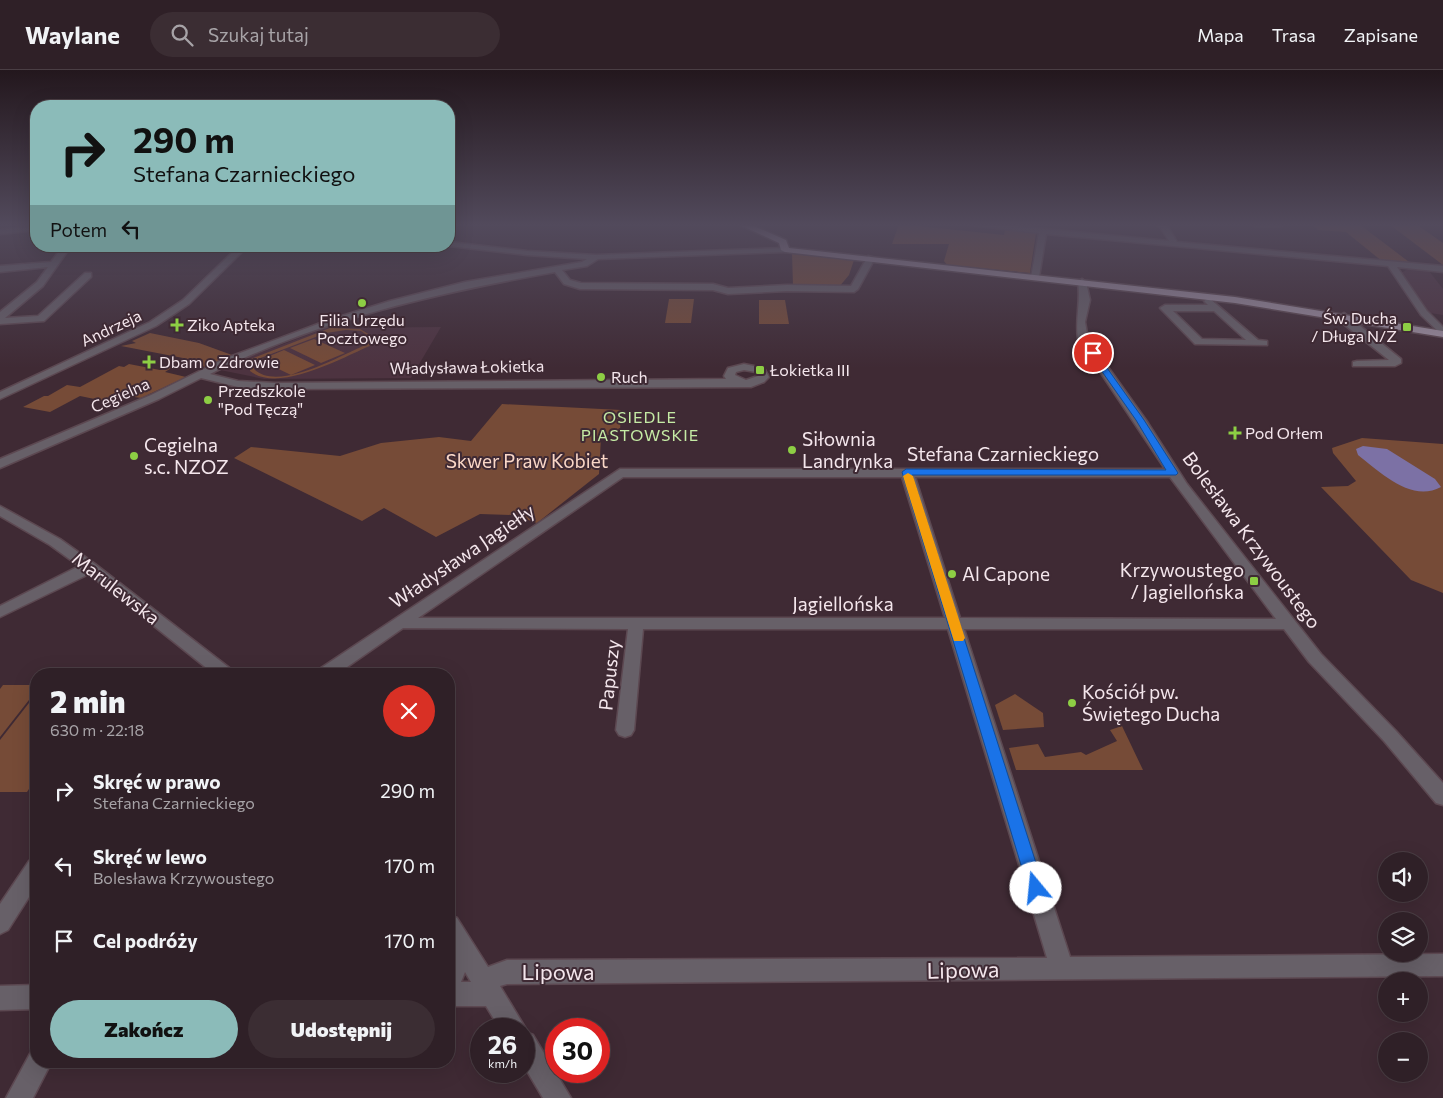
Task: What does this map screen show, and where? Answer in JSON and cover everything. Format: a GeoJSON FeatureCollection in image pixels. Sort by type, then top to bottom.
{"type":"FeatureCollection","features":[{"type":"Feature","properties":{"kind":"main road"},"geometry":{"type":"LineString","coordinates":[[992,272],[1207,296],[1443,333]]}},
{"type":"Feature","properties":{"kind":"street"},"geometry":{"type":"LineString","coordinates":[[0,317],[40,284],[50,272]]}},
{"type":"Feature","properties":{"kind":"street","name":"Andrzeja"},"geometry":{"type":"LineString","coordinates":[[0,396],[154,324],[186,302],[217,272]]}},
{"type":"Feature","properties":{"kind":"street","name":"Cegielna"},"geometry":{"type":"LineString","coordinates":[[0,464],[241,356],[355,314],[465,286],[541,272]]}},
{"type":"Feature","properties":{"kind":"street"},"geometry":{"type":"LineString","coordinates":[[559,272],[566,282],[580,286],[712,287],[728,291],[854,288],[864,272]]}},
{"type":"Feature","properties":{"kind":"street"},"geometry":{"type":"LineString","coordinates":[[1035,277],[1036,272]]}},
{"type":"Feature","properties":{"kind":"street"},"geometry":{"type":"LineString","coordinates":[[1396,272],[1424,313],[1443,333]]}},
{"type":"Feature","properties":{"kind":"street"},"geometry":{"type":"LineString","coordinates":[[0,321],[41,319],[88,275]]}},
{"type":"Feature","properties":{"kind":"street","name":"Bolesława Krzywoustego"},"geometry":{"type":"LineString","coordinates":[[1082,282],[1085,300],[1080,322],[1083,339],[1140,420],[1173,473],[1287,624],[1315,658],[1390,736],[1443,797]]}},
{"type":"Feature","properties":{"kind":"street"},"geometry":{"type":"LineString","coordinates":[[1207,296],[1216,308],[1259,343],[1199,342],[1165,308],[1216,308]]}},
{"type":"Feature","properties":{"kind":"street"},"geometry":{"type":"LineString","coordinates":[[1344,316],[1344,320],[1397,361],[1395,363],[1357,364]]}},
{"type":"Feature","properties":{"kind":"street","name":"Władysława Łokietka"},"geometry":{"type":"LineString","coordinates":[[200,375],[238,384],[275,386],[735,382]]}},
{"type":"Feature","properties":{"kind":"street","name":"Stefana Czarnieckiego"},"geometry":{"type":"LineString","coordinates":[[624,472],[1173,473]]}},
{"type":"Feature","properties":{"kind":"street","name":"Władysława Jagiełły"},"geometry":{"type":"LineString","coordinates":[[333,668],[616,475],[624,472]]}},
{"type":"Feature","properties":{"kind":"street"},"geometry":{"type":"LineString","coordinates":[[906,472],[1062,969]]}},
{"type":"Feature","properties":{"kind":"street","name":"Marulewska"},"geometry":{"type":"LineString","coordinates":[[0,510],[55,542],[90,567],[218,668]]}},
{"type":"Feature","properties":{"kind":"street"},"geometry":{"type":"LineString","coordinates":[[0,612],[90,567]]}},
{"type":"Feature","properties":{"kind":"street","name":"Jagiellońska"},"geometry":{"type":"LineString","coordinates":[[400,623],[1287,624]]}},
{"type":"Feature","properties":{"kind":"street","name":"Papuszy"},"geometry":{"type":"LineString","coordinates":[[625,730],[636,624]]}},
{"type":"Feature","properties":{"kind":"street"},"geometry":{"type":"LineString","coordinates":[[0,923],[30,877]]}},
{"type":"Feature","properties":{"kind":"street"},"geometry":{"type":"LineString","coordinates":[[455,935],[507,1018]]}},
{"type":"Feature","properties":{"kind":"street"},"geometry":{"type":"LineString","coordinates":[[455,968],[463,947]]}},
{"type":"Feature","properties":{"kind":"street","name":"Lipowa"},"geometry":{"type":"LineString","coordinates":[[455,993],[488,987],[507,972],[1443,965]]}},
{"type":"Feature","properties":{"kind":"street"},"geometry":{"type":"LineString","coordinates":[[0,998],[30,997]]}},
{"type":"Feature","properties":{"kind":"street"},"geometry":{"type":"LineString","coordinates":[[535,1061],[558,1098]]}},
{"type":"Feature","properties":{"kind":"street"},"geometry":{"type":"LineString","coordinates":[[20,1098],[36,1068]]}},
{"type":"Feature","properties":{"kind":"shaded area"},"geometry":{"type":"Polygon","coordinates":[[[1430,272],[1443,289],[1443,315],[1430,313],[1401,273],[1430,272]]]}},
{"type":"Feature","properties":{"kind":"shaded area"},"geometry":{"type":"Polygon","coordinates":[[[441,327],[411,378],[264,379],[220,370],[241,360],[326,328],[441,327]]]}},
{"type":"Feature","properties":{"kind":"shaded area"},"geometry":{"type":"Polygon","coordinates":[[[1363,446],[1387,449],[1435,479],[1441,487],[1430,491],[1418,491],[1396,483],[1358,455],[1356,449],[1363,446]]]}},
{"type":"Feature","properties":{"kind":"green space"},"geometry":{"type":"Polygon","coordinates":[[[793,272],[850,272],[839,287],[793,286],[793,272]]]}},
{"type":"Feature","properties":{"kind":"green space"},"geometry":{"type":"Polygon","coordinates":[[[669,299],[694,299],[691,323],[665,323],[669,299]]]}},
{"type":"Feature","properties":{"kind":"green space"},"geometry":{"type":"Polygon","coordinates":[[[759,300],[785,300],[789,324],[759,324],[759,300]]]}},
{"type":"Feature","properties":{"kind":"green space"},"geometry":{"type":"Polygon","coordinates":[[[330,328],[360,329],[372,336],[370,344],[379,342],[332,363],[296,376],[278,378],[263,377],[250,371],[251,362],[238,364],[330,328]],[[346,330],[326,333],[258,359],[254,364],[254,369],[264,375],[277,377],[308,370],[363,346],[368,341],[368,336],[361,331],[346,330]]]}},
{"type":"Feature","properties":{"kind":"green space"},"geometry":{"type":"Polygon","coordinates":[[[150,333],[199,343],[232,355],[206,367],[178,361],[183,358],[121,346],[136,343],[132,341],[150,333]]]}},
{"type":"Feature","properties":{"kind":"green space"},"geometry":{"type":"Polygon","coordinates":[[[314,339],[345,353],[321,363],[290,348],[314,339]]]}},
{"type":"Feature","properties":{"kind":"green space"},"geometry":{"type":"Polygon","coordinates":[[[284,350],[315,365],[291,375],[260,360],[284,350]]]}},
{"type":"Feature","properties":{"kind":"green space"},"geometry":{"type":"Polygon","coordinates":[[[129,364],[160,370],[171,364],[176,365],[165,372],[186,377],[141,398],[128,396],[114,403],[80,396],[50,412],[23,407],[67,385],[80,387],[119,366],[124,367],[129,364]]]}},
{"type":"Feature","properties":{"kind":"green space","name":"Skwer Praw Kobiet"},"geometry":{"type":"Polygon","coordinates":[[[502,404],[621,410],[620,432],[601,437],[599,474],[537,523],[513,515],[480,514],[436,537],[384,508],[362,521],[234,458],[251,447],[340,456],[381,443],[439,437],[471,441],[502,404]]]}},
{"type":"Feature","properties":{"kind":"green space"},"geometry":{"type":"Polygon","coordinates":[[[1362,438],[1443,444],[1443,593],[1411,580],[1321,487],[1348,486],[1356,481],[1333,453],[1332,448],[1362,438]]]}},
{"type":"Feature","properties":{"kind":"green space"},"geometry":{"type":"Polygon","coordinates":[[[3,685],[30,685],[30,699],[0,737],[0,689],[3,685]]]}},
{"type":"Feature","properties":{"kind":"green space"},"geometry":{"type":"Polygon","coordinates":[[[1015,694],[1043,713],[1044,727],[1003,730],[995,705],[1015,694]]]}},
{"type":"Feature","properties":{"kind":"green space"},"geometry":{"type":"Polygon","coordinates":[[[30,702],[30,787],[27,792],[0,792],[0,740],[30,702]]]}},
{"type":"Feature","properties":{"kind":"green space"},"geometry":{"type":"Polygon","coordinates":[[[1122,726],[1143,770],[1016,770],[1009,748],[1038,744],[1045,757],[1081,752],[1086,755],[1117,741],[1110,730],[1122,726]]]}},
{"type":"Feature","properties":{"kind":"slow traffic"},"geometry":{"type":"LineString","coordinates":[[908,476],[959,638]]}},
{"type":"Feature","properties":{"kind":"place","name":"Filia Urzędu Pocztowego"},"geometry":{"type":"Point","coordinates":[362,303]}},
{"type":"Feature","properties":{"kind":"place","name":"Ziko Apteka"},"geometry":{"type":"Point","coordinates":[177,325]}},
{"type":"Feature","properties":{"kind":"place","name":"Św. Ducha / Długa N/Ż"},"geometry":{"type":"Point","coordinates":[1407,327]}},
{"type":"Feature","properties":{"kind":"place","name":"Dbam o Zdrowie"},"geometry":{"type":"Point","coordinates":[149,362]}},
{"type":"Feature","properties":{"kind":"place","name":"Łokietka III"},"geometry":{"type":"Point","coordinates":[760,370]}},
{"type":"Feature","properties":{"kind":"place","name":"Ruch"},"geometry":{"type":"Point","coordinates":[601,377]}},
{"type":"Feature","properties":{"kind":"place","name":"Przedszkole \"Pod Tęczą\""},"geometry":{"type":"Point","coordinates":[208,400]}},
{"type":"Feature","properties":{"kind":"place","name":"Pod Orłem"},"geometry":{"type":"Point","coordinates":[1235,433]}},
{"type":"Feature","properties":{"kind":"place","name":"Siłownia Landrynka"},"geometry":{"type":"Point","coordinates":[792,450]}},
{"type":"Feature","properties":{"kind":"place","name":"Cegielna s.c. NZOZ"},"geometry":{"type":"Point","coordinates":[134,456]}},
{"type":"Feature","properties":{"kind":"place","name":"Al Capone"},"geometry":{"type":"Point","coordinates":[952,574]}},
{"type":"Feature","properties":{"kind":"place","name":"Krzywoustego / Jagiellońska"},"geometry":{"type":"Point","coordinates":[1254,581]}},
{"type":"Feature","properties":{"kind":"place","name":"Kościół pw. Świętego Ducha"},"geometry":{"type":"Point","coordinates":[1072,703]}},
{"type":"Feature","properties":{"kind":"district","name":"OSIEDLE PIASTOWSKIE"},"geometry":{"type":"Point","coordinates":[640,426]}},
{"type":"Feature","properties":{"kind":"route"},"geometry":{"type":"LineString","coordinates":[[1036,888],[906,472],[1173,473],[1140,420],[1093,353]]}}]}
